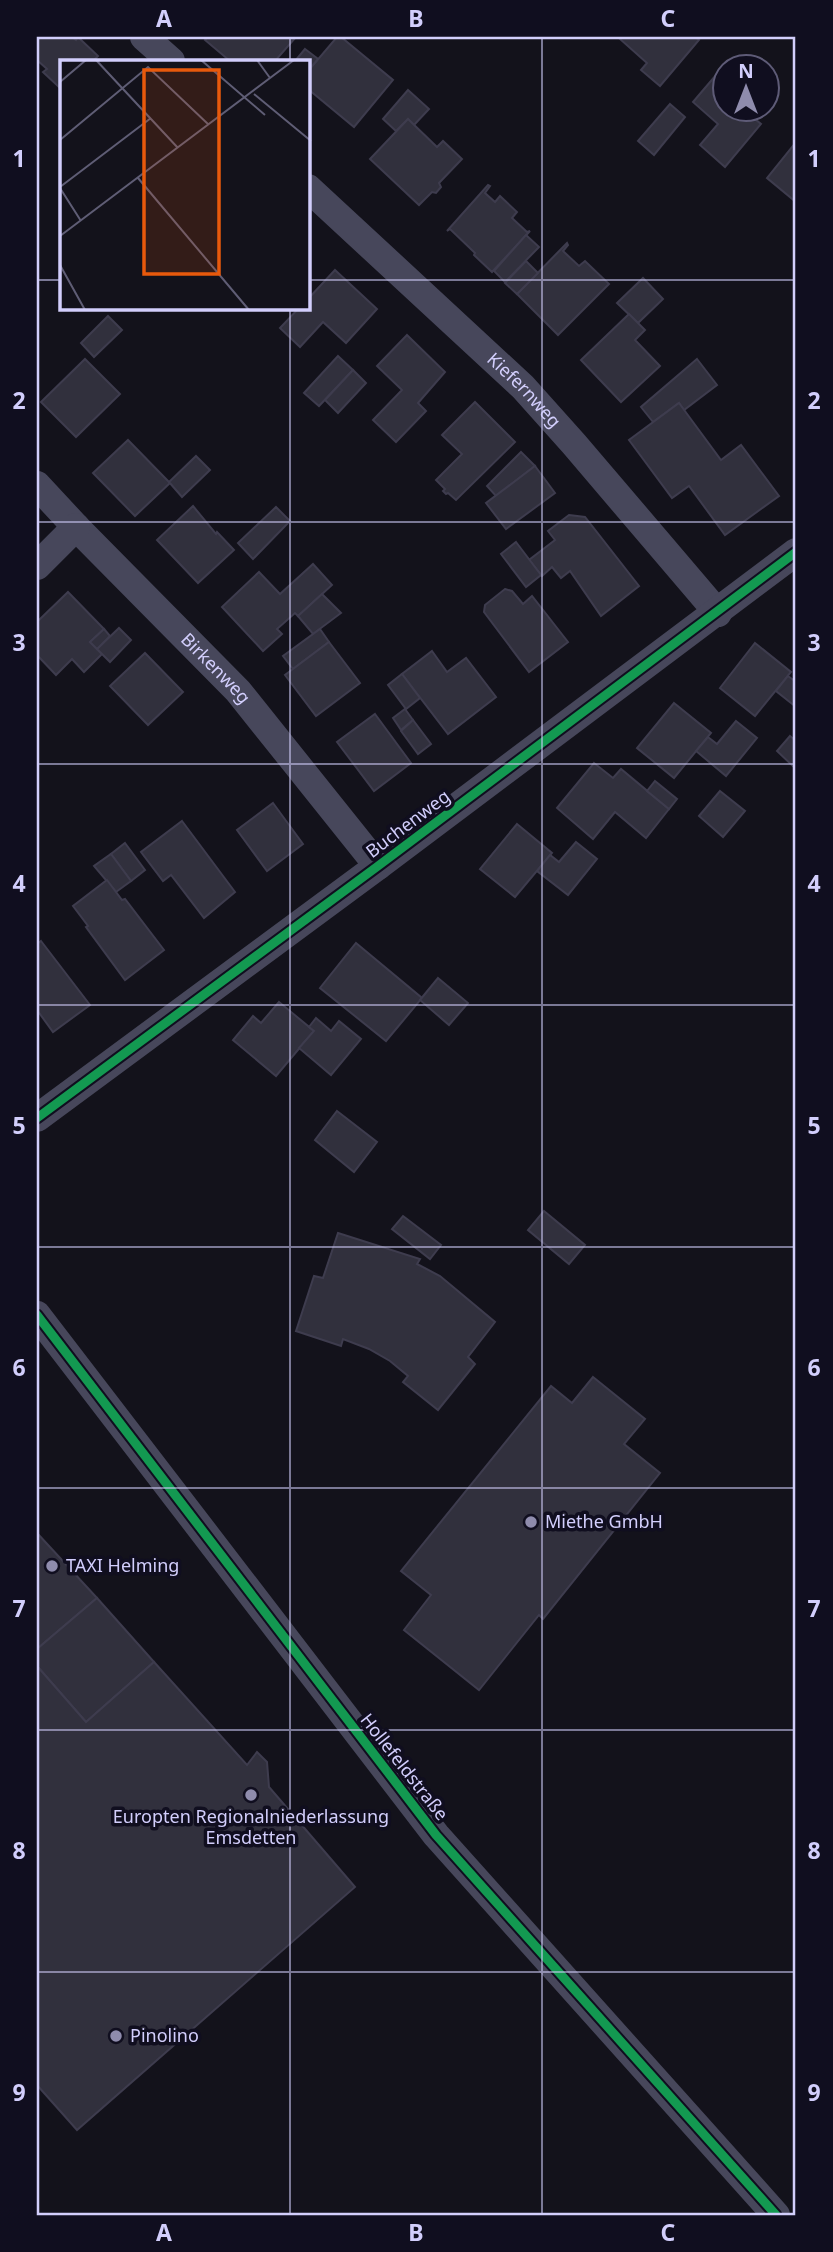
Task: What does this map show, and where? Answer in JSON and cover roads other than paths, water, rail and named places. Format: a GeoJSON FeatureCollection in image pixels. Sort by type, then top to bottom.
{"type":"FeatureCollection","features":[{"type":"Feature","properties":{"kind":"street"},"geometry":{"type":"LineString","coordinates":[[144,37],[169,60]]}},
{"type":"Feature","properties":{"kind":"street","name":"Kiefernweg"},"geometry":{"type":"LineString","coordinates":[[310,190],[523,387],[718,613]]}},
{"type":"Feature","properties":{"kind":"street","name":"Birkenweg"},"geometry":{"type":"LineString","coordinates":[[37,485],[238,691],[378,866]]}},
{"type":"Feature","properties":{"kind":"street"},"geometry":{"type":"LineString","coordinates":[[37,566],[76,527]]}},
{"type":"Feature","properties":{"kind":"street","name":"Buchenweg"},"geometry":{"type":"LineString","coordinates":[[37,1118],[718,613],[796,552]]}},
{"type":"Feature","properties":{"kind":"street","name":"Hollefeldstraße"},"geometry":{"type":"LineString","coordinates":[[37,1315],[436,1835],[776,2215]]}},
{"type":"Feature","properties":{"kind":"place","name":"Miethe GmbH"},"geometry":{"type":"Point","coordinates":[531,1522]}},
{"type":"Feature","properties":{"kind":"place","name":"TAXI Helming"},"geometry":{"type":"Point","coordinates":[52,1566]}},
{"type":"Feature","properties":{"kind":"place","name":"Europten Regionalniederlassung Emsdetten"},"geometry":{"type":"Point","coordinates":[251,1795]}},
{"type":"Feature","properties":{"kind":"place","name":"Pinolino"},"geometry":{"type":"Point","coordinates":[116,2036]}}]}
